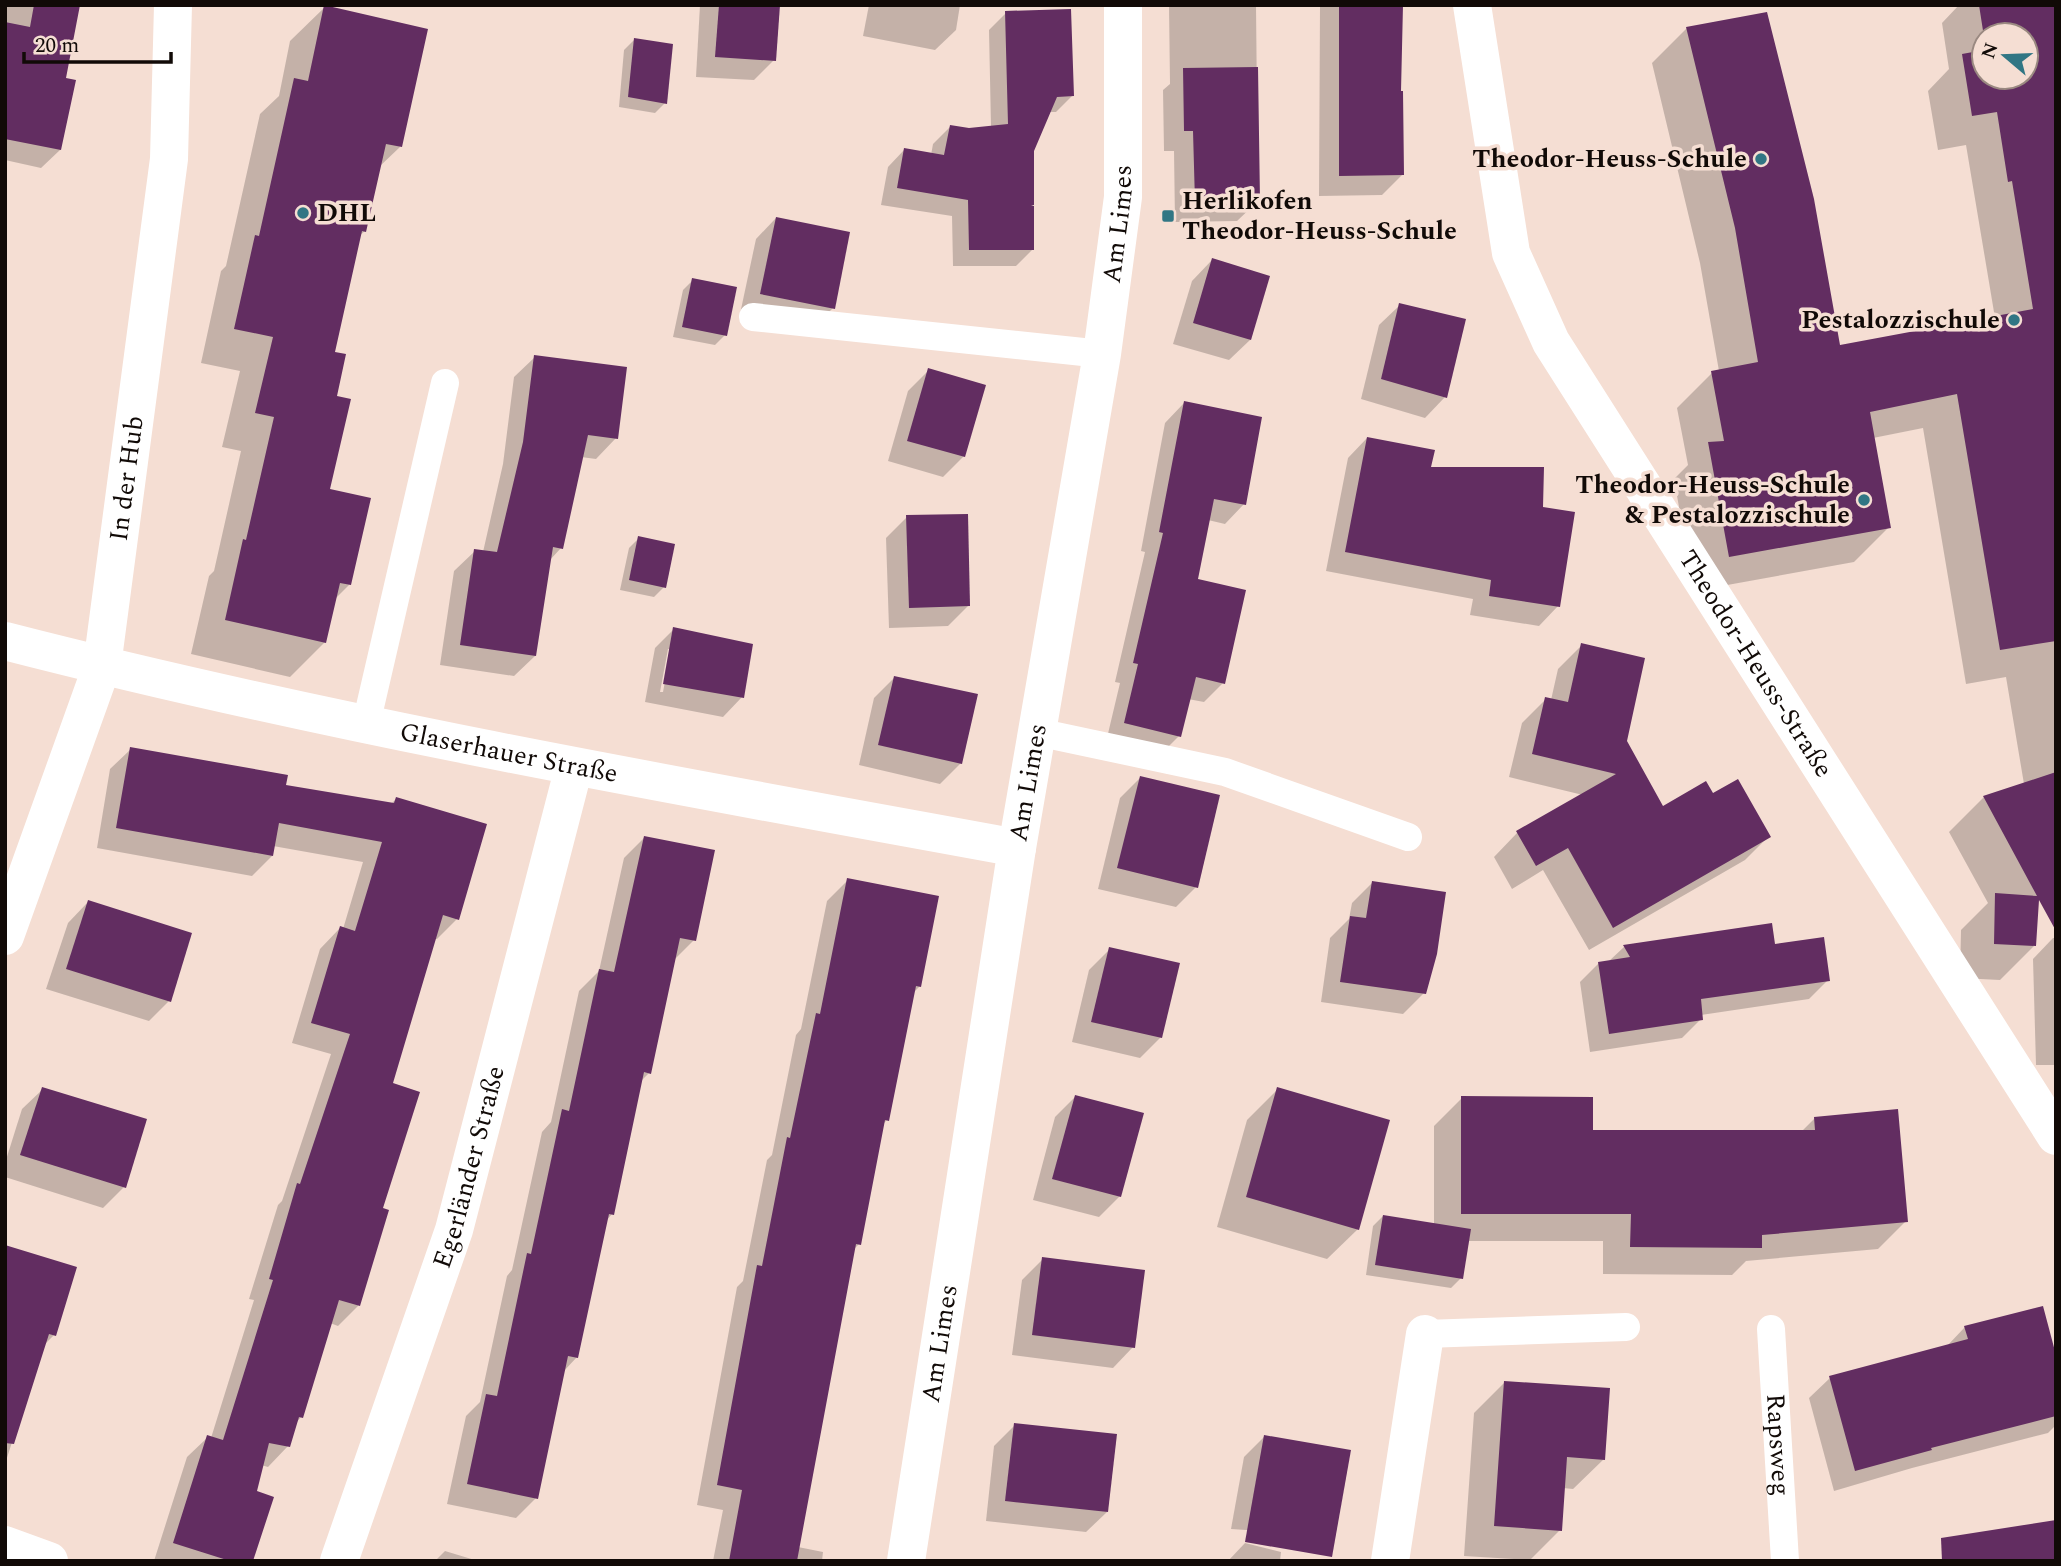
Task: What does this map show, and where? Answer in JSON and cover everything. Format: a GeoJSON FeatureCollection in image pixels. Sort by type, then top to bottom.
{"type":"FeatureCollection","features":[{"type":"Feature","properties":{"kind":"street","name":"In der Hub"},"geometry":{"type":"LineString","coordinates":[[5,936],[102,666],[169,159],[173,5]]}},
{"type":"Feature","properties":{"kind":"street","name":"Am Limes"},"geometry":{"type":"LineString","coordinates":[[906,1561],[1017,848],[1102,354],[1123,197],[1123,5]]}},
{"type":"Feature","properties":{"kind":"street","name":"Theodor-Heuss-Straße"},"geometry":{"type":"LineString","coordinates":[[1472,5],[1511,253],[1551,342],[2056,1136]]}},
{"type":"Feature","properties":{"kind":"street","name":"Glaserhauer Straße"},"geometry":{"type":"LineString","coordinates":[[5,641],[102,666],[574,767],[1017,848]]}},
{"type":"Feature","properties":{"kind":"street","name":"Egerländer Straße"},"geometry":{"type":"LineString","coordinates":[[339,1561],[454,1230],[574,767]]}},
{"type":"Feature","properties":{"kind":"street"},"geometry":{"type":"LineString","coordinates":[[1390,1561],[1425,1334]]}},
{"type":"Feature","properties":{"kind":"street"},"geometry":{"type":"LineString","coordinates":[[5,1545],[49,1561]]}},
{"type":"Feature","properties":{"kind":"lane"},"geometry":{"type":"LineString","coordinates":[[753,317],[1102,354]]}},
{"type":"Feature","properties":{"kind":"lane"},"geometry":{"type":"LineString","coordinates":[[366,724],[445,383]]}},
{"type":"Feature","properties":{"kind":"lane"},"geometry":{"type":"LineString","coordinates":[[1037,732],[1224,772],[1408,837]]}},
{"type":"Feature","properties":{"kind":"lane"},"geometry":{"type":"LineString","coordinates":[[1425,1334],[1626,1327]]}},
{"type":"Feature","properties":{"kind":"lane","name":"Rapsweg"},"geometry":{"type":"LineString","coordinates":[[1771,1329],[1785,1561]]}},
{"type":"Feature","properties":{"kind":"building"},"geometry":{"type":"Polygon","coordinates":[[[34,5],[80,5],[66,78],[76,80],[61,150],[5,139],[5,22],[30,27],[34,5]]]}},
{"type":"Feature","properties":{"kind":"building"},"geometry":{"type":"Polygon","coordinates":[[[324,5],[428,29],[402,147],[386,144],[366,232],[362,231],[335,352],[346,354],[337,396],[351,399],[330,489],[371,498],[351,585],[340,583],[326,643],[225,620],[274,417],[255,413],[273,337],[234,329],[255,235],[259,236],[294,78],[308,81],[324,5]]]}},
{"type":"Feature","properties":{"kind":"building"},"geometry":{"type":"Polygon","coordinates":[[[719,5],[780,5],[776,61],[715,57],[719,5]]]}},
{"type":"Feature","properties":{"kind":"building"},"geometry":{"type":"Polygon","coordinates":[[[1339,5],[1403,5],[1401,91],[1404,175],[1339,176],[1339,5]]]}},
{"type":"Feature","properties":{"kind":"building"},"geometry":{"type":"Polygon","coordinates":[[[1979,5],[2056,5],[2056,641],[2000,650],[1957,394],[1870,412],[1891,528],[1729,557],[1708,442],[1724,441],[1711,371],[1758,362],[1735,228],[1686,27],[1767,12],[1814,199],[1840,345],[2033,309],[2012,181],[2008,182],[1997,112],[1972,116],[1962,54],[1970,53],[1970,91],[2040,91],[2040,21],[1982,21],[1979,5]]]}},
{"type":"Feature","properties":{"kind":"building"},"geometry":{"type":"Polygon","coordinates":[[[1071,9],[1074,96],[1057,97],[1034,151],[1034,205],[1031,205],[1034,206],[1034,250],[969,250],[968,200],[897,188],[904,148],[944,155],[950,125],[969,128],[1008,124],[1005,11],[1071,9]]]}},
{"type":"Feature","properties":{"kind":"building"},"geometry":{"type":"Polygon","coordinates":[[[634,38],[673,44],[667,104],[628,97],[634,38]]]}},
{"type":"Feature","properties":{"kind":"building"},"geometry":{"type":"Polygon","coordinates":[[[1258,67],[1260,201],[1195,202],[1193,131],[1184,131],[1183,68],[1258,67]]]}},
{"type":"Feature","properties":{"kind":"building"},"geometry":{"type":"Polygon","coordinates":[[[776,217],[850,232],[835,309],[760,294],[776,217]]]}},
{"type":"Feature","properties":{"kind":"building"},"geometry":{"type":"Polygon","coordinates":[[[1212,258],[1270,276],[1251,340],[1193,323],[1212,258]]]}},
{"type":"Feature","properties":{"kind":"building"},"geometry":{"type":"Polygon","coordinates":[[[692,278],[737,287],[727,336],[682,327],[692,278]]]}},
{"type":"Feature","properties":{"kind":"building"},"geometry":{"type":"Polygon","coordinates":[[[1399,303],[1466,319],[1447,398],[1381,379],[1399,303]]]}},
{"type":"Feature","properties":{"kind":"building"},"geometry":{"type":"Polygon","coordinates":[[[534,355],[627,367],[618,439],[588,435],[563,549],[553,547],[536,656],[460,645],[474,549],[497,552],[523,442],[534,355]]]}},
{"type":"Feature","properties":{"kind":"building"},"geometry":{"type":"Polygon","coordinates":[[[928,368],[986,385],[965,457],[907,441],[928,368]]]}},
{"type":"Feature","properties":{"kind":"building"},"geometry":{"type":"Polygon","coordinates":[[[1184,401],[1262,417],[1246,505],[1214,499],[1198,579],[1246,590],[1225,684],[1196,677],[1181,737],[1124,723],[1138,664],[1133,663],[1163,533],[1159,532],[1184,401]]]}},
{"type":"Feature","properties":{"kind":"building"},"geometry":{"type":"Polygon","coordinates":[[[1367,437],[1435,450],[1431,467],[1544,467],[1543,507],[1575,512],[1560,607],[1489,596],[1491,580],[1345,552],[1367,437]]]}},
{"type":"Feature","properties":{"kind":"building"},"geometry":{"type":"Polygon","coordinates":[[[968,514],[970,606],[909,608],[906,515],[968,514]]]}},
{"type":"Feature","properties":{"kind":"building"},"geometry":{"type":"Polygon","coordinates":[[[638,536],[675,544],[666,588],[629,580],[638,536]]]}},
{"type":"Feature","properties":{"kind":"building"},"geometry":{"type":"Polygon","coordinates":[[[673,627],[753,644],[744,698],[663,684],[673,627]]]}},
{"type":"Feature","properties":{"kind":"building"},"geometry":{"type":"Polygon","coordinates":[[[1581,643],[1645,658],[1627,741],[1663,806],[1706,781],[1713,793],[1738,779],[1771,837],[1613,928],[1568,848],[1536,866],[1516,831],[1616,774],[1532,754],[1545,697],[1568,702],[1581,643]]]}},
{"type":"Feature","properties":{"kind":"building"},"geometry":{"type":"Polygon","coordinates":[[[894,676],[978,694],[962,764],[878,745],[894,676]]]}},
{"type":"Feature","properties":{"kind":"building"},"geometry":{"type":"Polygon","coordinates":[[[130,747],[288,775],[286,785],[394,803],[396,797],[487,824],[459,920],[443,915],[393,1083],[420,1092],[383,1208],[389,1210],[360,1306],[339,1300],[303,1418],[299,1417],[290,1447],[269,1443],[257,1491],[274,1497],[253,1561],[230,1561],[173,1543],[207,1435],[223,1440],[273,1280],[269,1279],[297,1183],[300,1184],[350,1034],[311,1023],[340,926],[355,931],[382,842],[279,823],[273,856],[116,828],[130,747]]]}},
{"type":"Feature","properties":{"kind":"building"},"geometry":{"type":"Polygon","coordinates":[[[2056,772],[2056,931],[2039,900],[2036,946],[1994,944],[1995,893],[2037,896],[1983,796],[2056,772]]]}},
{"type":"Feature","properties":{"kind":"building"},"geometry":{"type":"Polygon","coordinates":[[[1140,776],[1220,795],[1198,888],[1117,868],[1140,776]]]}},
{"type":"Feature","properties":{"kind":"building"},"geometry":{"type":"Polygon","coordinates":[[[644,836],[715,850],[696,941],[680,938],[651,1074],[644,1072],[614,1215],[609,1214],[578,1358],[568,1356],[538,1499],[467,1484],[486,1394],[497,1396],[527,1253],[531,1254],[562,1109],[569,1111],[599,969],[614,972],[644,836]]]}},
{"type":"Feature","properties":{"kind":"building"},"geometry":{"type":"Polygon","coordinates":[[[847,878],[939,896],[921,987],[916,986],[889,1121],[885,1120],[861,1245],[856,1244],[797,1561],[729,1561],[742,1490],[717,1485],[757,1265],[762,1266],[787,1137],[790,1138],[816,1013],[820,1014],[847,878]]]}},
{"type":"Feature","properties":{"kind":"building"},"geometry":{"type":"Polygon","coordinates":[[[1372,881],[1446,892],[1437,954],[1426,994],[1340,982],[1350,916],[1366,918],[1372,881]]]}},
{"type":"Feature","properties":{"kind":"building"},"geometry":{"type":"Polygon","coordinates":[[[88,900],[192,933],[171,1002],[66,969],[88,900]]]}},
{"type":"Feature","properties":{"kind":"building"},"geometry":{"type":"Polygon","coordinates":[[[1772,923],[1775,944],[1824,937],[1830,981],[1701,999],[1703,1020],[1609,1034],[1598,962],[1630,957],[1623,945],[1772,923]]]}},
{"type":"Feature","properties":{"kind":"building"},"geometry":{"type":"Polygon","coordinates":[[[1109,947],[1180,963],[1162,1038],[1091,1022],[1109,947]]]}},
{"type":"Feature","properties":{"kind":"building"},"geometry":{"type":"Polygon","coordinates":[[[42,1087],[147,1119],[126,1188],[20,1155],[42,1087]]]}},
{"type":"Feature","properties":{"kind":"building"},"geometry":{"type":"Polygon","coordinates":[[[1277,1087],[1390,1120],[1359,1230],[1246,1197],[1277,1087]]]}},
{"type":"Feature","properties":{"kind":"building"},"geometry":{"type":"Polygon","coordinates":[[[1075,1095],[1144,1113],[1121,1197],[1052,1179],[1075,1095]]]}},
{"type":"Feature","properties":{"kind":"building"},"geometry":{"type":"Polygon","coordinates":[[[1461,1096],[1593,1097],[1593,1130],[1815,1130],[1814,1117],[1898,1109],[1908,1222],[1762,1235],[1762,1248],[1630,1247],[1631,1214],[1461,1214],[1461,1096]]]}},
{"type":"Feature","properties":{"kind":"building"},"geometry":{"type":"Polygon","coordinates":[[[1383,1215],[1471,1229],[1463,1279],[1375,1265],[1383,1215]]]}},
{"type":"Feature","properties":{"kind":"building"},"geometry":{"type":"Polygon","coordinates":[[[5,1245],[77,1267],[56,1336],[49,1334],[14,1444],[5,1443],[5,1245]]]}},
{"type":"Feature","properties":{"kind":"building"},"geometry":{"type":"Polygon","coordinates":[[[1042,1257],[1145,1270],[1135,1348],[1032,1335],[1042,1257]]]}},
{"type":"Feature","properties":{"kind":"building"},"geometry":{"type":"Polygon","coordinates":[[[2043,1306],[2056,1355],[2056,1416],[1931,1448],[1932,1450],[1855,1471],[1829,1376],[1968,1339],[1964,1326],[2043,1306]]]}},
{"type":"Feature","properties":{"kind":"building"},"geometry":{"type":"Polygon","coordinates":[[[1504,1381],[1610,1388],[1605,1460],[1567,1457],[1562,1531],[1494,1526],[1504,1381]]]}},
{"type":"Feature","properties":{"kind":"building"},"geometry":{"type":"Polygon","coordinates":[[[1014,1423],[1117,1434],[1108,1512],[1005,1501],[1014,1423]]]}},
{"type":"Feature","properties":{"kind":"building"},"geometry":{"type":"Polygon","coordinates":[[[1264,1435],[1351,1450],[1332,1557],[1245,1542],[1264,1435]]]}},
{"type":"Feature","properties":{"kind":"building"},"geometry":{"type":"Polygon","coordinates":[[[2056,1520],[2056,1561],[1942,1561],[1941,1538],[2056,1520]]]}},
{"type":"Feature","properties":{"kind":"place","name":"Theodor-Heuss-Schule"},"geometry":{"type":"Point","coordinates":[1761,159]}},
{"type":"Feature","properties":{"kind":"place","name":"DHL"},"geometry":{"type":"Point","coordinates":[303,213]}},
{"type":"Feature","properties":{"kind":"place","name":"Herlikofen Theodor-Heuss-Schule"},"geometry":{"type":"Point","coordinates":[1168,216]}},
{"type":"Feature","properties":{"kind":"place","name":"Pestalozzischule"},"geometry":{"type":"Point","coordinates":[2014,320]}},
{"type":"Feature","properties":{"kind":"place","name":"Theodor-Heuss-Schule & Pestalozzischule"},"geometry":{"type":"Point","coordinates":[1864,500]}}]}
